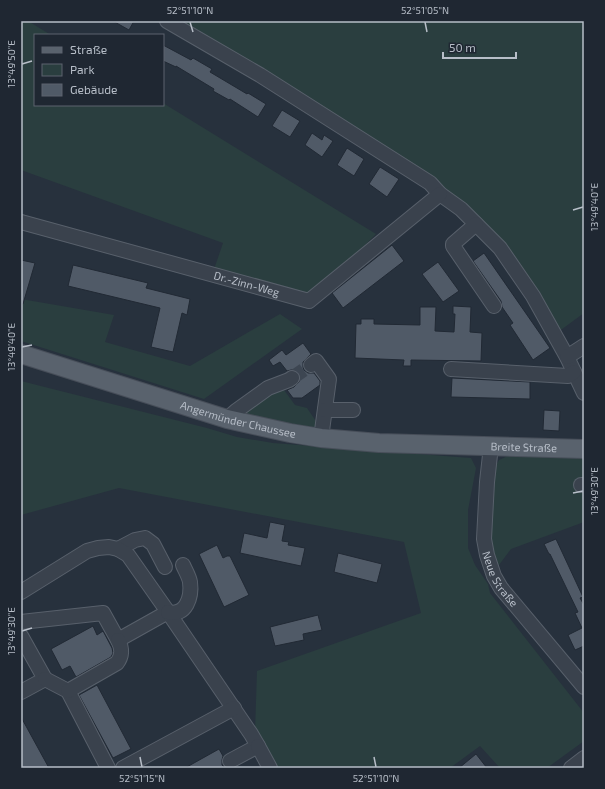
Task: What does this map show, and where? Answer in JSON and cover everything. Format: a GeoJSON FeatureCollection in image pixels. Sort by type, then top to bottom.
{"type":"FeatureCollection","features":[{"type":"Feature","properties":{"kind":"main road","name":"Angermünder Chaussee"},"geometry":{"type":"LineString","coordinates":[[21,354],[227,420],[290,434],[379,443],[463,445]]}},
{"type":"Feature","properties":{"kind":"main road","name":"Breite Straße"},"geometry":{"type":"LineString","coordinates":[[463,445],[584,450]]}},
{"type":"Feature","properties":{"kind":"street"},"geometry":{"type":"LineString","coordinates":[[167,21],[260,74],[430,183],[440,194],[461,209],[500,248],[529,290],[584,393]]}},
{"type":"Feature","properties":{"kind":"street","name":"Dr.-Zinn-Weg"},"geometry":{"type":"LineString","coordinates":[[21,222],[309,302],[440,194]]}},
{"type":"Feature","properties":{"kind":"street"},"geometry":{"type":"LineString","coordinates":[[476,224],[453,244],[453,246],[494,306]]}},
{"type":"Feature","properties":{"kind":"street"},"geometry":{"type":"LineString","coordinates":[[566,357],[584,346]]}},
{"type":"Feature","properties":{"kind":"street"},"geometry":{"type":"LineString","coordinates":[[311,365],[316,361],[329,379],[321,438]]}},
{"type":"Feature","properties":{"kind":"street"},"geometry":{"type":"LineString","coordinates":[[451,369],[568,376],[574,372]]}},
{"type":"Feature","properties":{"kind":"street"},"geometry":{"type":"LineString","coordinates":[[227,420],[236,411],[268,388],[292,378]]}},
{"type":"Feature","properties":{"kind":"street"},"geometry":{"type":"LineString","coordinates":[[325,410],[353,410]]}},
{"type":"Feature","properties":{"kind":"street","name":"Neue Straße"},"geometry":{"type":"LineString","coordinates":[[490,446],[484,539],[487,555],[494,576],[501,588],[581,679]]}},
{"type":"Feature","properties":{"kind":"street"},"geometry":{"type":"LineString","coordinates":[[118,549],[135,540],[145,538],[152,544],[165,567]]}},
{"type":"Feature","properties":{"kind":"street"},"geometry":{"type":"LineString","coordinates":[[21,592],[88,551],[109,547],[118,549],[128,555],[234,708],[251,734],[270,768]]}},
{"type":"Feature","properties":{"kind":"street"},"geometry":{"type":"LineString","coordinates":[[118,640],[168,612],[172,613],[184,610],[189,598],[190,581],[183,565]]}},
{"type":"Feature","properties":{"kind":"street"},"geometry":{"type":"LineString","coordinates":[[21,622],[103,613],[121,646],[122,652],[120,658],[117,662],[68,691]]}},
{"type":"Feature","properties":{"kind":"street"},"geometry":{"type":"LineString","coordinates":[[21,636],[44,679],[68,691],[108,768]]}},
{"type":"Feature","properties":{"kind":"street"},"geometry":{"type":"LineString","coordinates":[[21,692],[44,679]]}},
{"type":"Feature","properties":{"kind":"street"},"geometry":{"type":"LineString","coordinates":[[123,768],[147,762],[234,708]]}},
{"type":"Feature","properties":{"kind":"street"},"geometry":{"type":"LineString","coordinates":[[230,761],[258,746]]}},
{"type":"Feature","properties":{"kind":"street"},"geometry":{"type":"LineString","coordinates":[[571,768],[584,758]]}},
{"type":"Feature","properties":{"kind":"green space"},"geometry":{"type":"Polygon","coordinates":[[[21,21],[28,21],[49,34],[34,34],[34,106],[164,106],[164,104],[376,234],[309,301],[212,275],[223,243],[21,170],[21,21]]]}},
{"type":"Feature","properties":{"kind":"green space"},"geometry":{"type":"Polygon","coordinates":[[[167,21],[584,21],[584,313],[554,335],[533,296],[461,209],[167,21]]]}},
{"type":"Feature","properties":{"kind":"green space"},"geometry":{"type":"Polygon","coordinates":[[[21,299],[114,315],[105,342],[190,366],[280,314],[302,329],[204,399],[21,341],[21,299]]]}},
{"type":"Feature","properties":{"kind":"green space"},"geometry":{"type":"Polygon","coordinates":[[[21,381],[237,437],[273,443],[471,458],[476,468],[468,510],[468,548],[475,565],[488,584],[490,593],[584,713],[584,741],[547,768],[500,768],[480,746],[450,768],[272,768],[255,732],[257,671],[421,613],[404,542],[119,488],[21,515],[21,381]]]}},
{"type":"Feature","properties":{"kind":"green space"},"geometry":{"type":"Polygon","coordinates":[[[281,386],[295,405],[307,408],[320,427],[316,431],[241,417],[239,411],[281,386]]]}},
{"type":"Feature","properties":{"kind":"green space"},"geometry":{"type":"Polygon","coordinates":[[[510,455],[584,455],[584,522],[511,549],[496,569],[491,554],[488,514],[493,471],[499,460],[510,455]]]}},
{"type":"Feature","properties":{"kind":"building"},"geometry":{"type":"Polygon","coordinates":[[[113,21],[134,21],[129,30],[113,21]]]}},
{"type":"Feature","properties":{"kind":"building"},"geometry":{"type":"Polygon","coordinates":[[[164,46],[191,60],[193,58],[212,69],[210,72],[266,104],[258,117],[230,99],[229,100],[213,91],[214,89],[164,61],[164,46]]]}},
{"type":"Feature","properties":{"kind":"building"},"geometry":{"type":"Polygon","coordinates":[[[282,110],[300,121],[290,137],[272,126],[282,110]]]}},
{"type":"Feature","properties":{"kind":"building"},"geometry":{"type":"Polygon","coordinates":[[[312,133],[322,140],[324,135],[333,141],[322,157],[305,145],[312,133]]]}},
{"type":"Feature","properties":{"kind":"building"},"geometry":{"type":"Polygon","coordinates":[[[347,148],[364,159],[354,176],[337,165],[347,148]]]}},
{"type":"Feature","properties":{"kind":"building"},"geometry":{"type":"Polygon","coordinates":[[[380,167],[399,179],[387,197],[369,184],[380,167]]]}},
{"type":"Feature","properties":{"kind":"building"},"geometry":{"type":"Polygon","coordinates":[[[392,245],[404,261],[343,308],[332,293],[392,245]]]}},
{"type":"Feature","properties":{"kind":"building"},"geometry":{"type":"Polygon","coordinates":[[[484,253],[550,348],[533,360],[510,325],[513,323],[502,307],[501,301],[473,261],[484,253]]]}},
{"type":"Feature","properties":{"kind":"building"},"geometry":{"type":"Polygon","coordinates":[[[21,260],[35,263],[23,304],[21,304],[21,260]]]}},
{"type":"Feature","properties":{"kind":"building"},"geometry":{"type":"Polygon","coordinates":[[[438,262],[459,291],[443,302],[422,274],[438,262]]]}},
{"type":"Feature","properties":{"kind":"building"},"geometry":{"type":"Polygon","coordinates":[[[73,265],[148,283],[146,288],[190,299],[187,315],[182,313],[173,352],[151,347],[160,308],[68,286],[73,265]]]}},
{"type":"Feature","properties":{"kind":"building"},"geometry":{"type":"Polygon","coordinates":[[[453,306],[471,307],[470,332],[482,333],[481,361],[411,360],[411,366],[403,366],[404,360],[355,358],[356,324],[361,324],[361,319],[374,319],[374,324],[420,325],[420,307],[436,307],[435,331],[454,332],[455,314],[453,314],[453,306]]]}},
{"type":"Feature","properties":{"kind":"building"},"geometry":{"type":"Polygon","coordinates":[[[303,343],[311,354],[303,362],[304,370],[308,373],[314,373],[320,381],[320,385],[302,398],[293,398],[287,390],[294,387],[299,382],[299,374],[295,370],[287,371],[280,362],[273,366],[269,360],[282,350],[286,355],[303,343]]]}},
{"type":"Feature","properties":{"kind":"building"},"geometry":{"type":"Polygon","coordinates":[[[452,378],[530,382],[530,399],[451,397],[452,378]]]}},
{"type":"Feature","properties":{"kind":"building"},"geometry":{"type":"Polygon","coordinates":[[[544,410],[560,411],[559,431],[543,430],[544,410]]]}},
{"type":"Feature","properties":{"kind":"building"},"geometry":{"type":"Polygon","coordinates":[[[270,522],[285,525],[282,541],[289,542],[288,545],[305,548],[301,566],[240,553],[244,533],[267,538],[270,522]]]}},
{"type":"Feature","properties":{"kind":"building"},"geometry":{"type":"Polygon","coordinates":[[[556,539],[583,597],[580,598],[584,605],[584,646],[575,650],[568,635],[582,628],[575,613],[578,612],[544,544],[556,539]]]}},
{"type":"Feature","properties":{"kind":"building"},"geometry":{"type":"Polygon","coordinates":[[[217,545],[223,558],[230,556],[249,595],[224,607],[199,554],[217,545]]]}},
{"type":"Feature","properties":{"kind":"building"},"geometry":{"type":"Polygon","coordinates":[[[338,553],[382,564],[377,583],[334,572],[338,553]]]}},
{"type":"Feature","properties":{"kind":"building"},"geometry":{"type":"Polygon","coordinates":[[[318,615],[322,630],[303,634],[304,640],[275,646],[270,627],[318,615]]]}},
{"type":"Feature","properties":{"kind":"building"},"geometry":{"type":"Polygon","coordinates":[[[93,626],[97,635],[103,631],[112,648],[113,653],[111,657],[76,677],[70,666],[62,670],[51,649],[93,626]]]}},
{"type":"Feature","properties":{"kind":"building"},"geometry":{"type":"Polygon","coordinates":[[[97,685],[131,749],[113,758],[79,695],[97,685]]]}},
{"type":"Feature","properties":{"kind":"building"},"geometry":{"type":"Polygon","coordinates":[[[21,717],[49,768],[21,768],[21,717]]]}},
{"type":"Feature","properties":{"kind":"building"},"geometry":{"type":"Polygon","coordinates":[[[219,749],[223,756],[222,765],[225,768],[185,768],[219,749]]]}},
{"type":"Feature","properties":{"kind":"building"},"geometry":{"type":"Polygon","coordinates":[[[476,754],[487,768],[459,768],[476,754]]]}},
{"type":"Feature","properties":{"kind":"tunnel"},"geometry":{"type":"LineString","coordinates":[[292,378],[311,365]]}}]}
